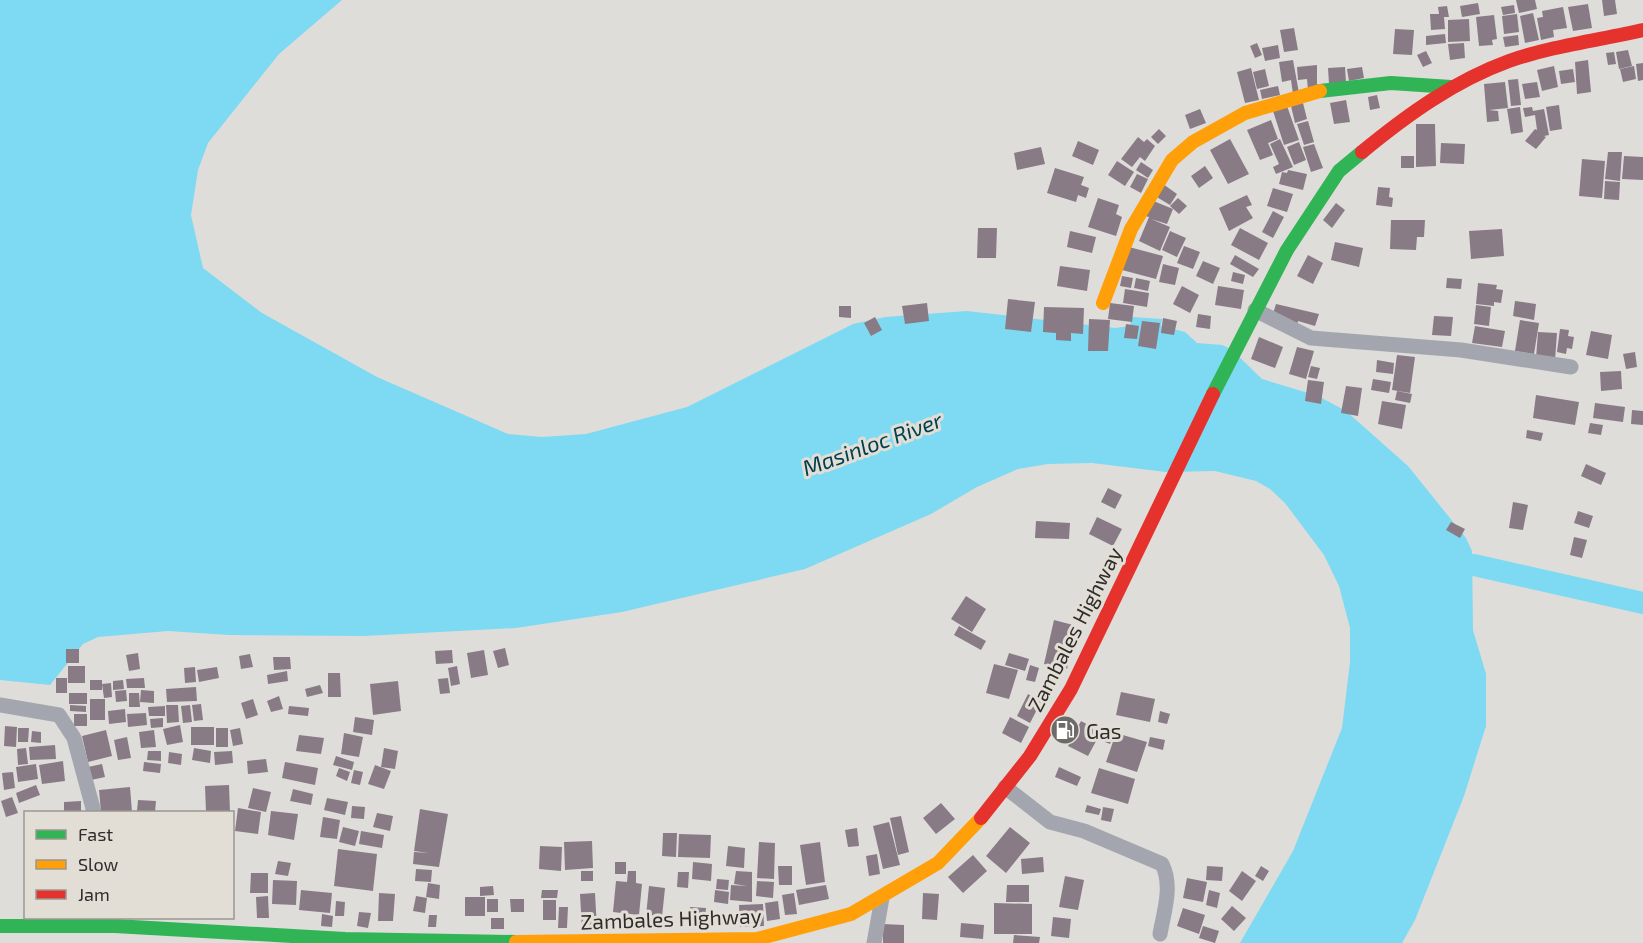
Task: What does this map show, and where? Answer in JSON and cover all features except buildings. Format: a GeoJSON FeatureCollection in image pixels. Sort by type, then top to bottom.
{"type":"FeatureCollection","features":[{"type":"Feature","properties":{"kind":"main road","name":"Zambales Highway"},"geometry":{"type":"LineString","coordinates":[[0,926],[115,922],[345,941],[552,943],[757,939],[851,914],[882,898],[938,863],[978,822],[1030,756],[1071,689],[1238,342],[1287,250],[1339,171],[1401,120],[1450,87],[1510,61],[1643,30]]}},
{"type":"Feature","properties":{"kind":"main road"},"geometry":{"type":"LineString","coordinates":[[1102,303],[1113,267],[1135,218],[1172,161],[1215,128],[1269,103],[1319,91],[1392,83],[1450,87]]}},
{"type":"Feature","properties":{"kind":"street"},"geometry":{"type":"LineString","coordinates":[[1255,310],[1311,338],[1461,350],[1571,367]]}},
{"type":"Feature","properties":{"kind":"street"},"geometry":{"type":"LineString","coordinates":[[0,705],[59,715],[74,738],[93,811]]}},
{"type":"Feature","properties":{"kind":"street"},"geometry":{"type":"LineString","coordinates":[[1005,787],[1050,822],[1084,831],[1162,864],[1168,876],[1167,898],[1160,934]]}},
{"type":"Feature","properties":{"kind":"street"},"geometry":{"type":"LineString","coordinates":[[874,943],[882,898]]}},
{"type":"Feature","properties":{"kind":"water","name":"Masinloc River"},"geometry":{"type":"Polygon","coordinates":[[[0,0],[342,0],[279,54],[208,143],[198,170],[191,215],[203,268],[262,313],[377,377],[508,434],[542,437],[586,434],[687,407],[853,324],[885,317],[967,311],[1115,328],[1130,326],[1132,317],[1162,319],[1161,326],[1185,332],[1197,343],[1222,345],[1231,349],[1262,379],[1318,396],[1346,411],[1408,466],[1466,538],[1472,551],[1473,630],[1486,674],[1486,726],[1464,796],[1415,920],[1402,943],[1240,943],[1293,851],[1342,728],[1350,662],[1350,628],[1339,586],[1324,555],[1285,503],[1270,489],[1256,481],[1215,471],[1166,472],[1092,463],[1048,464],[1018,469],[977,487],[931,514],[805,569],[622,612],[516,628],[364,636],[229,635],[168,631],[98,637],[83,644],[50,685],[0,680],[0,0]]]}},
{"type":"Feature","properties":{"kind":"waterway"},"geometry":{"type":"LineString","coordinates":[[1445,566],[1474,565],[1643,603]]}},
{"type":"Feature","properties":{"kind":"traffic: fast"},"geometry":{"type":"LineString","coordinates":[[1320,91],[1391,83],[1451,87]]}},
{"type":"Feature","properties":{"kind":"traffic: fast"},"geometry":{"type":"LineString","coordinates":[[1213,394],[1287,250],[1339,171],[1362,152]]}},
{"type":"Feature","properties":{"kind":"traffic: fast"},"geometry":{"type":"LineString","coordinates":[[0,926],[115,926],[345,939],[516,942]]}},
{"type":"Feature","properties":{"kind":"traffic: slow"},"geometry":{"type":"LineString","coordinates":[[1103,303],[1131,229],[1172,160],[1193,142],[1245,113],[1320,91]]}},
{"type":"Feature","properties":{"kind":"traffic: slow"},"geometry":{"type":"LineString","coordinates":[[516,942],[757,939],[851,914],[938,863],[981,818]]}},
{"type":"Feature","properties":{"kind":"traffic: jam"},"geometry":{"type":"LineString","coordinates":[[1362,152],[1432,100],[1489,69],[1542,51],[1643,30]]}},
{"type":"Feature","properties":{"kind":"traffic: jam"},"geometry":{"type":"LineString","coordinates":[[981,818],[1030,756],[1071,689],[1213,394]]}},
{"type":"Feature","properties":{"kind":"place","name":"Gas"},"geometry":{"type":"Point","coordinates":[1065,730]}}]}
